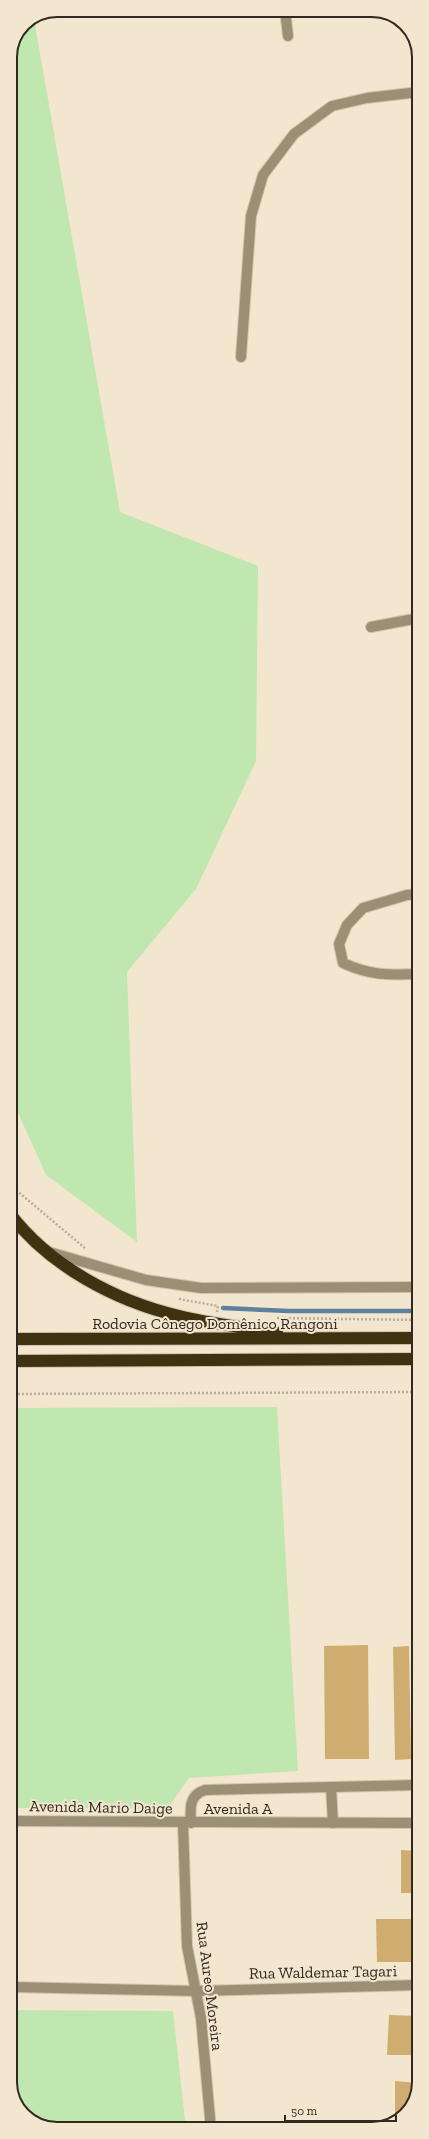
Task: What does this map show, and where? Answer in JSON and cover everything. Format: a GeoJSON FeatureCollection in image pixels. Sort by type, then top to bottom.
{"type":"FeatureCollection","features":[{"type":"Feature","properties":{"kind":"highway"},"geometry":{"type":"LineString","coordinates":[[17,1221],[44,1250],[106,1290],[145,1307],[179,1316],[304,1339]]}},
{"type":"Feature","properties":{"kind":"highway","name":"Rodovia Cônego Domênico Rangoni"},"geometry":{"type":"LineString","coordinates":[[17,1339],[412,1338]]}},
{"type":"Feature","properties":{"kind":"highway"},"geometry":{"type":"LineString","coordinates":[[17,1361],[412,1360]]}},
{"type":"Feature","properties":{"kind":"street"},"geometry":{"type":"LineString","coordinates":[[286,17],[288,36]]}},
{"type":"Feature","properties":{"kind":"street"},"geometry":{"type":"LineString","coordinates":[[241,357],[251,216],[263,175],[294,134],[332,106],[367,98],[412,93]]}},
{"type":"Feature","properties":{"kind":"street"},"geometry":{"type":"LineString","coordinates":[[371,627],[412,619]]}},
{"type":"Feature","properties":{"kind":"street"},"geometry":{"type":"LineString","coordinates":[[412,895],[363,908],[347,925],[339,944],[344,963],[358,970],[382,976],[412,974]]}},
{"type":"Feature","properties":{"kind":"street"},"geometry":{"type":"LineString","coordinates":[[44,1250],[146,1280],[201,1288],[412,1287]]}},
{"type":"Feature","properties":{"kind":"street","name":"Avenida A"},"geometry":{"type":"LineString","coordinates":[[412,1785],[205,1790],[197,1792],[192,1799],[187,1823],[412,1823]]}},
{"type":"Feature","properties":{"kind":"street"},"geometry":{"type":"LineString","coordinates":[[331,1787],[333,1823]]}},
{"type":"Feature","properties":{"kind":"street","name":"Avenida Mario Daige"},"geometry":{"type":"LineString","coordinates":[[17,1821],[187,1823]]}},
{"type":"Feature","properties":{"kind":"street","name":"Rua Aureo Moreira"},"geometry":{"type":"LineString","coordinates":[[187,1823],[187,1946],[201,2018],[210,2122]]}},
{"type":"Feature","properties":{"kind":"street","name":"Rua Waldemar Tagari"},"geometry":{"type":"LineString","coordinates":[[17,1987],[196,1991],[412,1985]]}},
{"type":"Feature","properties":{"kind":"path"},"geometry":{"type":"LineString","coordinates":[[271,1318],[412,1320]]}},
{"type":"Feature","properties":{"kind":"path"},"geometry":{"type":"LineString","coordinates":[[17,1394],[412,1392]]}},
{"type":"Feature","properties":{"kind":"green space"},"geometry":{"type":"Polygon","coordinates":[[[35,24],[120,512],[258,566],[256,761],[196,889],[127,972],[137,1242],[46,1175],[17,1111],[17,56],[20,41],[35,24]]]}},
{"type":"Feature","properties":{"kind":"green space"},"geometry":{"type":"Polygon","coordinates":[[[277,1407],[298,1771],[189,1778],[167,1809],[17,1808],[17,1408],[277,1407]]]}},
{"type":"Feature","properties":{"kind":"green space"},"geometry":{"type":"Polygon","coordinates":[[[17,2010],[173,2011],[185,2122],[46,2121],[29,2110],[21,2100],[17,2088],[17,2010]]]}},
{"type":"Feature","properties":{"kind":"building"},"geometry":{"type":"Polygon","coordinates":[[[368,1645],[369,1759],[325,1759],[324,1646],[368,1645]]]}},
{"type":"Feature","properties":{"kind":"building"},"geometry":{"type":"Polygon","coordinates":[[[409,1646],[411,1759],[395,1760],[393,1647],[409,1646]]]}},
{"type":"Feature","properties":{"kind":"building"},"geometry":{"type":"Polygon","coordinates":[[[401,1850],[412,1851],[412,1893],[401,1893],[401,1850]]]}},
{"type":"Feature","properties":{"kind":"building"},"geometry":{"type":"Polygon","coordinates":[[[376,1919],[412,1919],[412,1962],[377,1962],[376,1919]]]}},
{"type":"Feature","properties":{"kind":"building"},"geometry":{"type":"Polygon","coordinates":[[[389,2015],[412,2016],[412,2055],[387,2055],[389,2015]]]}},
{"type":"Feature","properties":{"kind":"building"},"geometry":{"type":"Polygon","coordinates":[[[395,2081],[412,2082],[407,2102],[395,2115],[395,2081]]]}},
{"type":"Feature","properties":{"kind":"waterway"},"geometry":{"type":"LineString","coordinates":[[223,1308],[289,1311],[412,1311]]}}]}
